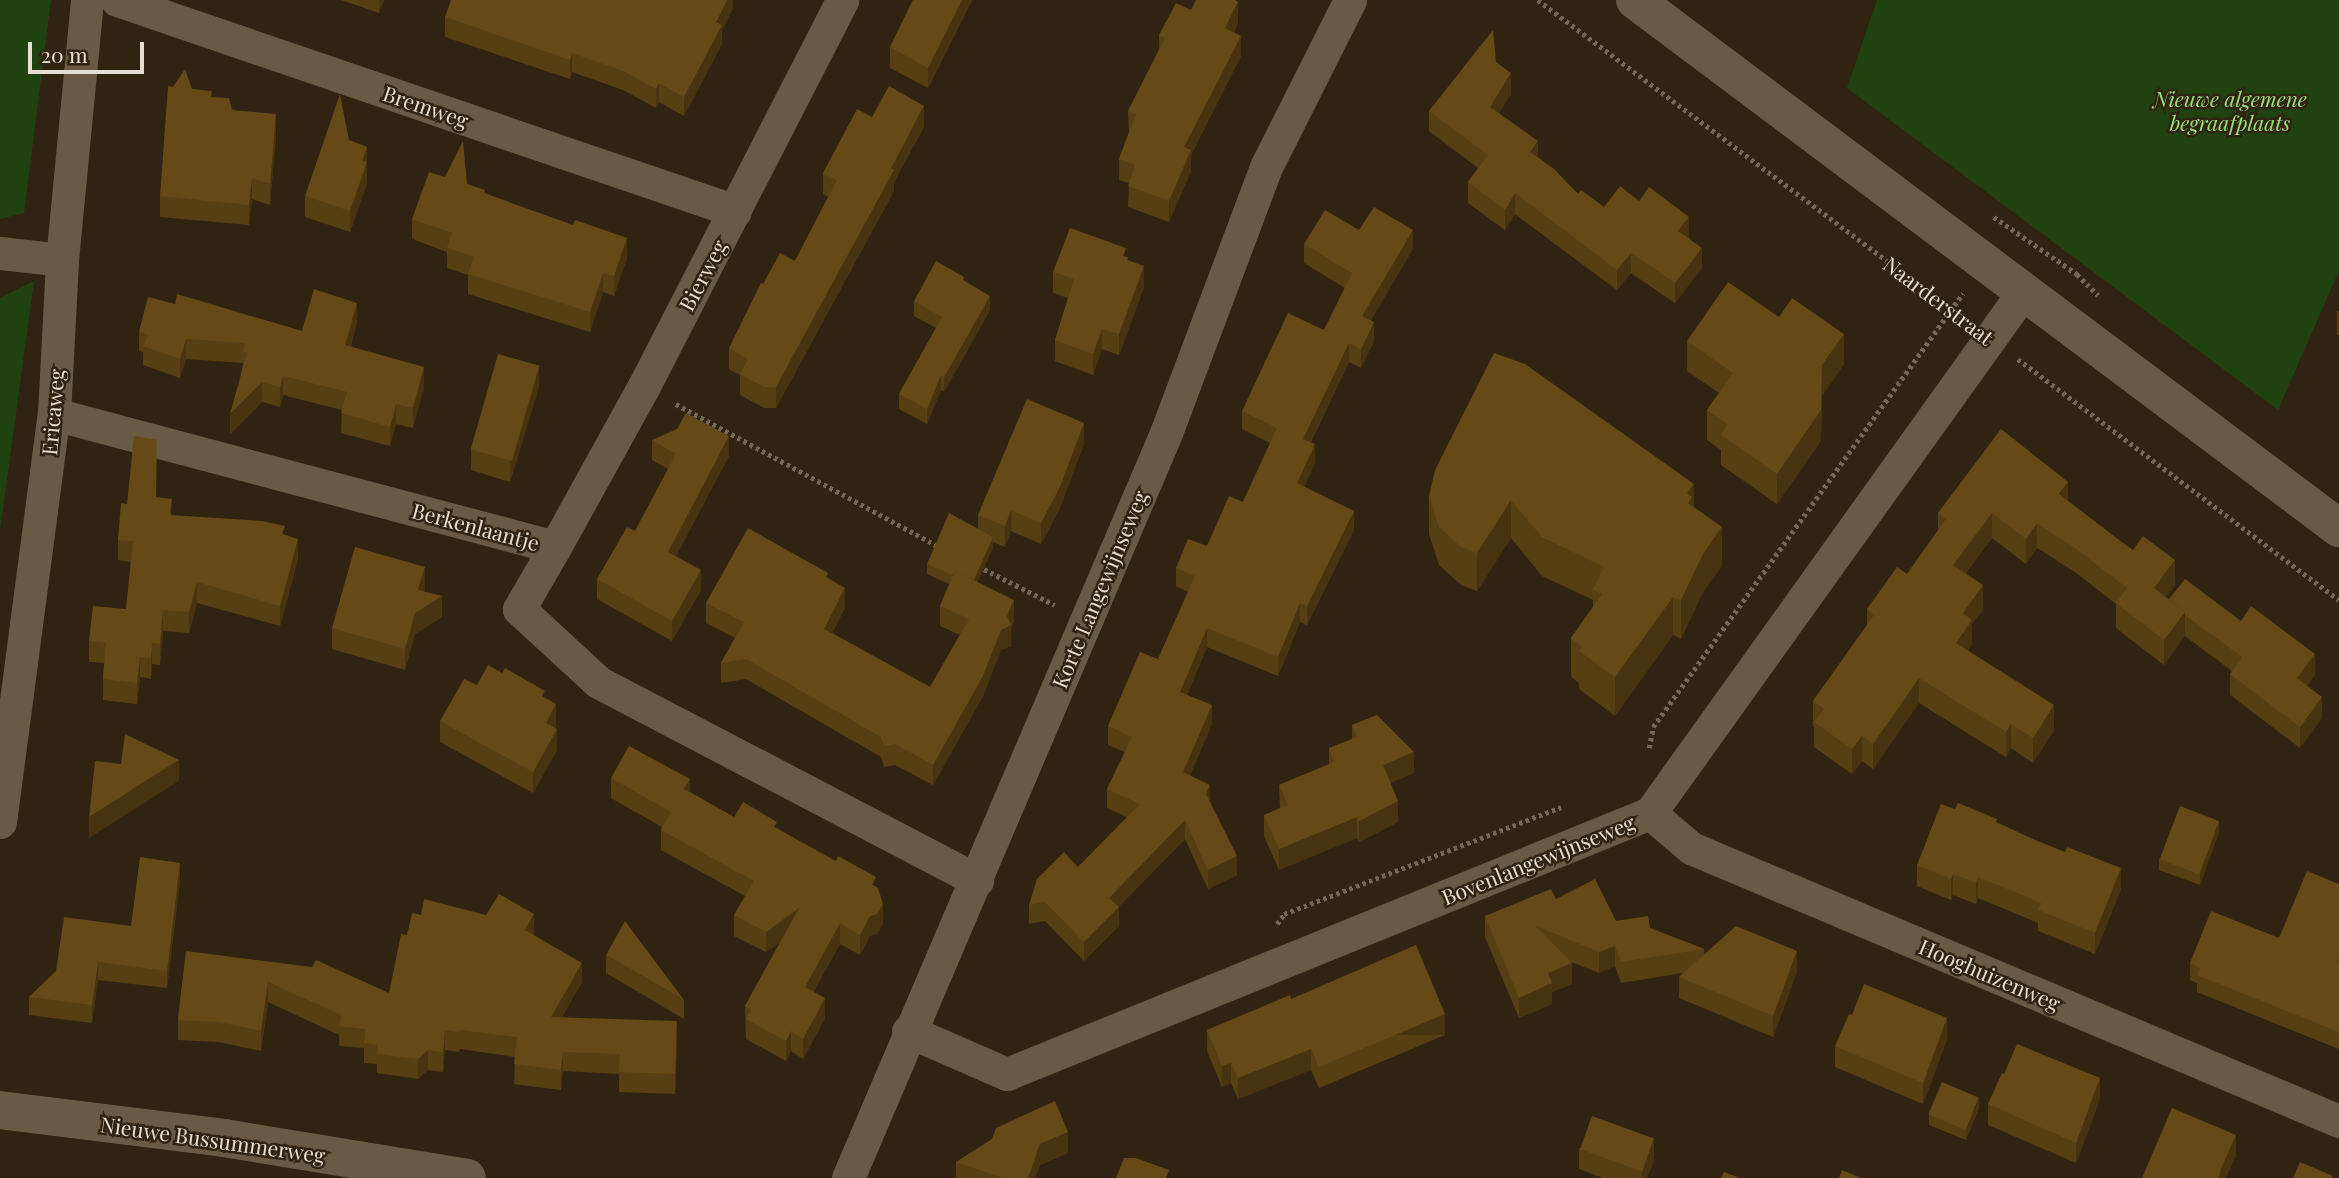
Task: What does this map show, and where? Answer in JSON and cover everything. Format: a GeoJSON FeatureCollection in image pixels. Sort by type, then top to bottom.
{"type":"FeatureCollection","features":[{"type":"Feature","properties":{"kind":"street","name":"Ericaweg"},"geometry":{"type":"LineString","coordinates":[[0,820],[54,414],[62,260],[87,0]]}},
{"type":"Feature","properties":{"kind":"street","name":"Bremweg"},"geometry":{"type":"LineString","coordinates":[[117,0],[736,211]]}},
{"type":"Feature","properties":{"kind":"street","name":"Bierweg"},"geometry":{"type":"LineString","coordinates":[[555,547],[736,211],[842,0]]}},
{"type":"Feature","properties":{"kind":"street","name":"Korte Langewijnseweg"},"geometry":{"type":"LineString","coordinates":[[848,1178],[908,1031],[977,880],[1084,619],[1166,433],[1267,165],[1350,0]]}},
{"type":"Feature","properties":{"kind":"street"},"geometry":{"type":"LineString","coordinates":[[1635,0],[2339,528]]}},
{"type":"Feature","properties":{"kind":"street"},"geometry":{"type":"LineString","coordinates":[[0,253],[62,260]]}},
{"type":"Feature","properties":{"kind":"street","name":"Bovenlangewijnseweg"},"geometry":{"type":"LineString","coordinates":[[908,1031],[1007,1074],[1650,813],[2024,291]]}},
{"type":"Feature","properties":{"kind":"street","name":"Berkenlaantje"},"geometry":{"type":"LineString","coordinates":[[54,414],[555,547],[519,609],[598,682],[977,880]]}},
{"type":"Feature","properties":{"kind":"street","name":"Hooghuizenweg"},"geometry":{"type":"LineString","coordinates":[[1650,813],[1691,848],[2339,1121]]}},
{"type":"Feature","properties":{"kind":"street","name":"Nieuwe Bussummerweg"},"geometry":{"type":"LineString","coordinates":[[0,1110],[224,1138],[465,1178]]}},
{"type":"Feature","properties":{"kind":"path","name":"Naarderstraat"},"geometry":{"type":"LineString","coordinates":[[1538,0],[2339,600]]}},
{"type":"Feature","properties":{"kind":"path"},"geometry":{"type":"LineString","coordinates":[[1648,754],[1653,727],[1951,308],[2015,228]]}},
{"type":"Feature","properties":{"kind":"path"},"geometry":{"type":"LineString","coordinates":[[644,386],[950,552]]}},
{"type":"Feature","properties":{"kind":"path"},"geometry":{"type":"LineString","coordinates":[[975,565],[1084,619]]}},
{"type":"Feature","properties":{"kind":"path"},"geometry":{"type":"LineString","coordinates":[[1271,933],[1284,914],[1566,807]]}},
{"type":"Feature","properties":{"kind":"green space"},"geometry":{"type":"Polygon","coordinates":[[[0,0],[51,0],[24,213],[0,219],[0,0]]]}},
{"type":"Feature","properties":{"kind":"green space","name":"Nieuwe algemene begraafplaats"},"geometry":{"type":"Polygon","coordinates":[[[1877,0],[2339,0],[2339,271],[2278,410],[1847,88],[1877,0]]]}},
{"type":"Feature","properties":{"kind":"green space"},"geometry":{"type":"Polygon","coordinates":[[[34,281],[0,531],[0,298],[34,281]]]}},
{"type":"Feature","properties":{"kind":"building"},"geometry":{"type":"Polygon","coordinates":[[[451,0],[727,0],[716,22],[722,25],[684,97],[659,83],[656,89],[623,71],[572,53],[570,60],[445,17],[451,0]]]}},
{"type":"Feature","properties":{"kind":"building"},"geometry":{"type":"Polygon","coordinates":[[[913,0],[962,0],[928,68],[890,47],[913,0]]]}},
{"type":"Feature","properties":{"kind":"building"},"geometry":{"type":"Polygon","coordinates":[[[1196,0],[1238,2],[1225,28],[1241,36],[1184,147],[1191,150],[1169,201],[1128,186],[1135,165],[1119,159],[1136,114],[1128,111],[1165,38],[1159,35],[1176,3],[1191,10],[1196,0]]]}},
{"type":"Feature","properties":{"kind":"building"},"geometry":{"type":"Polygon","coordinates":[[[1493,30],[1496,62],[1511,73],[1490,107],[1538,141],[1530,152],[1553,168],[1578,194],[1581,190],[1604,207],[1620,186],[1639,201],[1649,187],[1689,217],[1678,231],[1702,248],[1675,283],[1631,253],[1617,270],[1515,193],[1505,210],[1468,182],[1488,155],[1429,111],[1493,30]]]}},
{"type":"Feature","properties":{"kind":"building"},"geometry":{"type":"Polygon","coordinates":[[[185,69],[192,89],[212,91],[211,97],[229,98],[232,110],[276,114],[270,184],[252,178],[249,205],[160,196],[168,86],[173,87],[185,69]]]}},
{"type":"Feature","properties":{"kind":"building"},"geometry":{"type":"Polygon","coordinates":[[[889,86],[924,106],[891,168],[894,170],[776,387],[764,387],[740,374],[748,359],[729,348],[761,283],[763,284],[780,253],[795,261],[837,180],[823,173],[857,109],[872,117],[889,86]]]}},
{"type":"Feature","properties":{"kind":"building"},"geometry":{"type":"Polygon","coordinates":[[[340,94],[349,140],[367,147],[362,161],[367,162],[350,211],[305,196],[340,94]]]}},
{"type":"Feature","properties":{"kind":"building"},"geometry":{"type":"Polygon","coordinates":[[[463,141],[467,184],[485,190],[484,193],[573,225],[575,220],[627,238],[614,276],[603,273],[590,312],[468,274],[474,257],[447,248],[452,233],[412,219],[429,172],[445,177],[463,141]]]}},
{"type":"Feature","properties":{"kind":"building"},"geometry":{"type":"Polygon","coordinates":[[[1374,207],[1413,230],[1362,316],[1374,322],[1361,349],[1349,343],[1303,439],[1315,444],[1297,483],[1354,511],[1307,606],[1300,603],[1278,657],[1207,628],[1180,692],[1212,705],[1183,772],[1210,785],[1206,794],[1237,856],[1208,870],[1185,820],[1109,898],[1119,907],[1084,942],[1045,902],[1029,905],[1037,879],[1064,852],[1078,867],[1140,804],[1107,789],[1132,737],[1108,726],[1140,652],[1158,659],[1195,576],[1176,568],[1188,539],[1207,546],[1229,496],[1243,502],[1277,428],[1242,411],[1288,313],[1324,330],[1352,273],[1304,244],[1325,210],[1359,230],[1374,207]]]}},
{"type":"Feature","properties":{"kind":"building"},"geometry":{"type":"Polygon","coordinates":[[[1070,228],[1126,248],[1123,256],[1128,257],[1127,260],[1144,266],[1119,334],[1102,329],[1093,354],[1055,340],[1074,279],[1053,272],[1070,228]]]}},
{"type":"Feature","properties":{"kind":"building"},"geometry":{"type":"Polygon","coordinates":[[[936,261],[990,296],[944,377],[941,375],[927,409],[899,394],[942,317],[914,301],[936,261]]]}},
{"type":"Feature","properties":{"kind":"building"},"geometry":{"type":"Polygon","coordinates":[[[1728,282],[1779,317],[1792,298],[1844,334],[1822,365],[1821,410],[1777,474],[1721,435],[1727,424],[1707,410],[1733,373],[1687,341],[1728,282]]]}},
{"type":"Feature","properties":{"kind":"building"},"geometry":{"type":"Polygon","coordinates":[[[314,289],[357,303],[345,345],[424,367],[413,408],[396,404],[390,427],[341,413],[347,392],[283,376],[280,387],[262,382],[230,414],[247,353],[243,352],[245,343],[186,339],[180,359],[143,346],[148,335],[139,331],[148,297],[175,304],[177,294],[302,331],[314,289]]]}},
{"type":"Feature","properties":{"kind":"building"},"geometry":{"type":"Polygon","coordinates":[[[1494,353],[1525,364],[1694,484],[1687,493],[1692,497],[1688,503],[1722,527],[1703,554],[1681,600],[1673,597],[1615,677],[1579,651],[1582,647],[1571,638],[1602,594],[1593,590],[1604,567],[1542,537],[1511,500],[1477,553],[1461,547],[1439,527],[1429,496],[1435,470],[1494,353]]]}},
{"type":"Feature","properties":{"kind":"building"},"geometry":{"type":"Polygon","coordinates":[[[498,354],[539,366],[512,461],[471,449],[498,354]]]}},
{"type":"Feature","properties":{"kind":"building"},"geometry":{"type":"Polygon","coordinates":[[[1027,399],[1084,423],[1060,487],[1041,523],[1011,510],[1005,526],[978,515],[1027,399]]]}},
{"type":"Feature","properties":{"kind":"building"},"geometry":{"type":"Polygon","coordinates":[[[686,413],[729,436],[668,552],[701,570],[672,621],[597,579],[627,527],[635,531],[676,454],[652,440],[677,429],[686,413]]]}},
{"type":"Feature","properties":{"kind":"building"},"geometry":{"type":"Polygon","coordinates":[[[2001,429],[2068,482],[2059,494],[2123,543],[2133,550],[2143,536],[2175,560],[2154,588],[2185,612],[2164,640],[2116,603],[2127,588],[2075,548],[2037,523],[2026,539],[1992,513],[1953,565],[1983,585],[1963,613],[1972,620],[1956,643],[2054,705],[2033,738],[2011,724],[2006,732],[1919,678],[1873,744],[1862,736],[1852,749],[1814,722],[1824,709],[1813,701],[1874,615],[1867,609],[1897,567],[1907,574],[1946,519],[1938,513],[2001,429]]]}},
{"type":"Feature","properties":{"kind":"building"},"geometry":{"type":"Polygon","coordinates":[[[134,436],[157,440],[156,497],[172,499],[170,515],[262,521],[285,526],[282,534],[298,539],[280,606],[197,582],[189,612],[163,610],[160,644],[152,643],[151,658],[140,657],[137,683],[103,679],[106,643],[89,641],[93,606],[126,609],[133,541],[118,540],[121,503],[127,504],[134,436]]]}},
{"type":"Feature","properties":{"kind":"building"},"geometry":{"type":"Polygon","coordinates":[[[949,513],[993,537],[974,580],[955,571],[953,575],[927,564],[949,513]]]}},
{"type":"Feature","properties":{"kind":"building"},"geometry":{"type":"Polygon","coordinates":[[[748,528],[828,573],[826,577],[845,588],[824,629],[930,687],[969,619],[940,606],[955,571],[1014,600],[1007,616],[1011,625],[1001,630],[983,676],[933,765],[895,744],[884,746],[881,737],[746,659],[721,663],[744,622],[706,603],[748,528]]]}},
{"type":"Feature","properties":{"kind":"building"},"geometry":{"type":"Polygon","coordinates":[[[355,547],[425,567],[418,590],[442,596],[415,613],[405,649],[332,628],[355,547]]]}},
{"type":"Feature","properties":{"kind":"building"},"geometry":{"type":"Polygon","coordinates":[[[2185,579],[2241,621],[2251,606],[2315,654],[2297,678],[2322,697],[2300,727],[2230,674],[2242,657],[2185,615],[2185,612],[2169,599],[2185,579]]]}},
{"type":"Feature","properties":{"kind":"building"},"geometry":{"type":"Polygon","coordinates":[[[488,665],[502,673],[505,668],[545,691],[542,696],[556,704],[546,723],[557,729],[533,772],[440,721],[464,679],[477,685],[488,665]]]}},
{"type":"Feature","properties":{"kind":"building"},"geometry":{"type":"Polygon","coordinates":[[[1377,715],[1414,752],[1383,765],[1398,801],[1359,821],[1357,817],[1279,849],[1264,815],[1288,805],[1279,785],[1334,762],[1329,748],[1357,737],[1352,725],[1377,715]]]}},
{"type":"Feature","properties":{"kind":"building"},"geometry":{"type":"Polygon","coordinates":[[[125,734],[179,760],[89,817],[95,761],[121,764],[125,734]]]}},
{"type":"Feature","properties":{"kind":"building"},"geometry":{"type":"Polygon","coordinates":[[[629,746],[690,779],[684,789],[734,817],[743,802],[777,822],[774,827],[836,861],[838,856],[876,877],[872,885],[878,888],[883,904],[877,914],[870,916],[860,935],[840,923],[805,987],[825,998],[803,1039],[791,1031],[786,1041],[746,1019],[751,1010],[745,1006],[799,908],[766,932],[734,915],[754,881],[661,830],[671,812],[611,778],[629,746]]]}},
{"type":"Feature","properties":{"kind":"building"},"geometry":{"type":"Polygon","coordinates":[[[1958,803],[2065,852],[2067,847],[2121,868],[2095,933],[2038,910],[2041,903],[1978,877],[1976,883],[1953,874],[1951,879],[1917,865],[1941,804],[1955,809],[1958,803]]]}},
{"type":"Feature","properties":{"kind":"building"},"geometry":{"type":"Polygon","coordinates":[[[2180,806],[2219,821],[2199,874],[2160,859],[2180,806]]]}},
{"type":"Feature","properties":{"kind":"building"},"geometry":{"type":"Polygon","coordinates":[[[140,857],[180,863],[167,971],[98,962],[92,1005],[29,997],[56,971],[64,917],[131,926],[140,857]]]}},
{"type":"Feature","properties":{"kind":"building"},"geometry":{"type":"Polygon","coordinates":[[[2307,871],[2339,884],[2339,1032],[2197,975],[2200,968],[2190,963],[2211,911],[2279,938],[2307,871]]]}},
{"type":"Feature","properties":{"kind":"building"},"geometry":{"type":"Polygon","coordinates":[[[1595,879],[1616,921],[1648,916],[1650,928],[1704,949],[1621,962],[1615,946],[1599,952],[1536,926],[1572,963],[1548,973],[1552,983],[1519,998],[1485,916],[1551,889],[1556,899],[1595,879]]]}},
{"type":"Feature","properties":{"kind":"building"},"geometry":{"type":"Polygon","coordinates":[[[499,894],[534,914],[525,930],[582,963],[551,1017],[677,1021],[675,1074],[619,1072],[620,1054],[563,1052],[561,1070],[514,1064],[517,1037],[460,1030],[445,1030],[443,1052],[428,1050],[418,1059],[377,1054],[378,1045],[364,1043],[365,1029],[339,1026],[341,1015],[268,982],[261,1031],[219,1022],[178,1020],[186,951],[312,967],[316,960],[389,993],[401,934],[407,935],[412,913],[421,915],[424,899],[486,915],[499,894]]]}},
{"type":"Feature","properties":{"kind":"building"},"geometry":{"type":"Polygon","coordinates":[[[625,921],[684,1000],[606,955],[625,921]]]}},
{"type":"Feature","properties":{"kind":"building"},"geometry":{"type":"Polygon","coordinates":[[[1736,926],[1797,951],[1773,1016],[1679,977],[1736,926]]]}},
{"type":"Feature","properties":{"kind":"building"},"geometry":{"type":"Polygon","coordinates":[[[1416,945],[1445,1014],[1319,1067],[1311,1049],[1238,1078],[1231,1063],[1222,1066],[1207,1030],[1290,995],[1291,999],[1416,945]]]}},
{"type":"Feature","properties":{"kind":"building"},"geometry":{"type":"Polygon","coordinates":[[[1864,984],[1947,1018],[1923,1083],[1835,1046],[1849,1014],[1852,1015],[1864,984]]]}},
{"type":"Feature","properties":{"kind":"building"},"geometry":{"type":"Polygon","coordinates":[[[2017,1044],[2100,1078],[2076,1143],[1988,1104],[2017,1044]]]}},
{"type":"Feature","properties":{"kind":"building"},"geometry":{"type":"Polygon","coordinates":[[[1942,1082],[1979,1098],[1965,1130],[1928,1114],[1942,1082]]]}},
{"type":"Feature","properties":{"kind":"building"},"geometry":{"type":"Polygon","coordinates":[[[1055,1101],[1068,1132],[1040,1144],[1028,1178],[1003,1178],[956,1162],[992,1139],[996,1128],[1055,1101]]]}},
{"type":"Feature","properties":{"kind":"building"},"geometry":{"type":"Polygon","coordinates":[[[2172,1108],[2236,1135],[2219,1178],[2142,1178],[2172,1108]]]}},
{"type":"Feature","properties":{"kind":"building"},"geometry":{"type":"Polygon","coordinates":[[[1592,1116],[1654,1139],[1642,1171],[1580,1149],[1592,1116]]]}},
{"type":"Feature","properties":{"kind":"building"},"geometry":{"type":"Polygon","coordinates":[[[1124,1158],[1136,1158],[1169,1170],[1166,1178],[1116,1178],[1124,1158]]]}},
{"type":"Feature","properties":{"kind":"building"},"geometry":{"type":"Polygon","coordinates":[[[2300,1162],[2333,1176],[2293,1178],[2300,1162]]]}},
{"type":"Feature","properties":{"kind":"building"},"geometry":{"type":"Polygon","coordinates":[[[1842,1170],[1861,1178],[1839,1178],[1842,1170]]]}},
{"type":"Feature","properties":{"kind":"building"},"geometry":{"type":"Polygon","coordinates":[[[1724,1172],[1740,1178],[1721,1178],[1724,1172]]]}}]}
